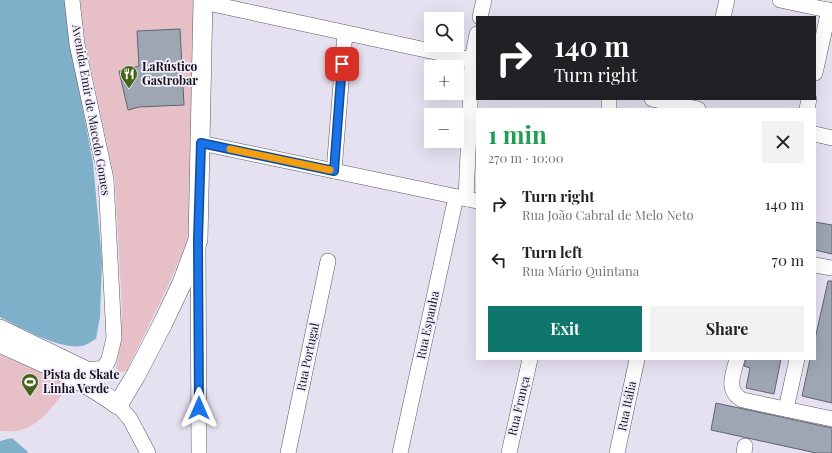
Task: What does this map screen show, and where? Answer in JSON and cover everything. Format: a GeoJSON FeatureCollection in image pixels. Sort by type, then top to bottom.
{"type":"FeatureCollection","features":[{"type":"Feature","properties":{"kind":"main road"},"geometry":{"type":"LineString","coordinates":[[0,343],[80,379],[118,405],[136,375],[182,283],[198,240],[203,1]]}},
{"type":"Feature","properties":{"kind":"street","name":"Avenida Emir de Macedo Gomes"},"geometry":{"type":"LineString","coordinates":[[0,327],[89,370],[104,368],[109,359],[114,338],[106,180],[77,44],[72,0]]}},
{"type":"Feature","properties":{"kind":"street"},"geometry":{"type":"LineString","coordinates":[[480,16],[484,0]]}},
{"type":"Feature","properties":{"kind":"street"},"geometry":{"type":"LineString","coordinates":[[723,16],[727,0]]}},
{"type":"Feature","properties":{"kind":"street"},"geometry":{"type":"LineString","coordinates":[[780,0],[831,11],[816,69]]}},
{"type":"Feature","properties":{"kind":"street"},"geometry":{"type":"LineString","coordinates":[[203,1],[474,61]]}},
{"type":"Feature","properties":{"kind":"street"},"geometry":{"type":"LineString","coordinates":[[334,171],[345,33]]}},
{"type":"Feature","properties":{"kind":"street","name":"Rua Espanha"},"geometry":{"type":"LineString","coordinates":[[400,453],[466,199],[476,43]]}},
{"type":"Feature","properties":{"kind":"street"},"geometry":{"type":"LineString","coordinates":[[657,100],[693,108]]}},
{"type":"Feature","properties":{"kind":"street"},"geometry":{"type":"LineString","coordinates":[[816,134],[832,138]]}},
{"type":"Feature","properties":{"kind":"street"},"geometry":{"type":"LineString","coordinates":[[201,143],[466,199]]}},
{"type":"Feature","properties":{"kind":"street"},"geometry":{"type":"LineString","coordinates":[[198,240],[199,453]]}},
{"type":"Feature","properties":{"kind":"street","name":"Rua Portugal"},"geometry":{"type":"LineString","coordinates":[[288,453],[328,261]]}},
{"type":"Feature","properties":{"kind":"street","name":"Rua França"},"geometry":{"type":"LineString","coordinates":[[509,453],[530,360]]}},
{"type":"Feature","properties":{"kind":"street","name":"Rua Itália"},"geometry":{"type":"LineString","coordinates":[[617,453],[638,360]]}},
{"type":"Feature","properties":{"kind":"street"},"geometry":{"type":"LineString","coordinates":[[737,360],[731,385],[732,391],[737,397],[743,400],[832,418]]}},
{"type":"Feature","properties":{"kind":"street"},"geometry":{"type":"LineString","coordinates":[[786,409],[797,360]]}},
{"type":"Feature","properties":{"kind":"street"},"geometry":{"type":"LineString","coordinates":[[118,405],[130,419],[148,453]]}},
{"type":"Feature","properties":{"kind":"shaded area"},"geometry":{"type":"Polygon","coordinates":[[[80,0],[194,0],[191,197],[187,243],[127,370],[123,372],[119,372],[116,368],[120,348],[122,309],[115,180],[85,41],[80,0]]]}},
{"type":"Feature","properties":{"kind":"shaded area","name":"Pista de Skate Linha Verde"},"geometry":{"type":"Polygon","coordinates":[[[0,354],[69,385],[40,420],[25,429],[0,431],[0,354]]]}},
{"type":"Feature","properties":{"kind":"water"},"geometry":{"type":"Polygon","coordinates":[[[0,0],[65,0],[71,48],[93,163],[102,260],[100,317],[96,339],[82,346],[62,345],[40,337],[0,317],[0,0]]]}},
{"type":"Feature","properties":{"kind":"water"},"geometry":{"type":"Polygon","coordinates":[[[12,438],[28,453],[0,453],[0,441],[12,438]]]}},
{"type":"Feature","properties":{"kind":"building"},"geometry":{"type":"Polygon","coordinates":[[[180,29],[184,105],[139,107],[128,110],[119,71],[139,66],[137,31],[180,29]]]}},
{"type":"Feature","properties":{"kind":"building"},"geometry":{"type":"Polygon","coordinates":[[[816,222],[832,225],[832,254],[816,250],[816,222]]]}},
{"type":"Feature","properties":{"kind":"building"},"geometry":{"type":"Polygon","coordinates":[[[828,281],[832,281],[832,403],[802,396],[810,360],[816,360],[816,335],[828,281]]]}},
{"type":"Feature","properties":{"kind":"building"},"geometry":{"type":"Polygon","coordinates":[[[746,360],[781,360],[774,394],[746,388],[750,368],[744,366],[746,360]]]}},
{"type":"Feature","properties":{"kind":"building"},"geometry":{"type":"Polygon","coordinates":[[[716,403],[832,428],[832,453],[816,453],[711,430],[716,403]]]}},
{"type":"Feature","properties":{"kind":"slow traffic"},"geometry":{"type":"LineString","coordinates":[[230,149],[330,170]]}},
{"type":"Feature","properties":{"kind":"place","name":"LaRústico Gastrobar"},"geometry":{"type":"Point","coordinates":[129,89]}},
{"type":"Feature","properties":{"kind":"place","name":"Pista de Skate Linha Verde"},"geometry":{"type":"Point","coordinates":[30,397]}},
{"type":"Feature","properties":{"kind":"route"},"geometry":{"type":"LineString","coordinates":[[199,408],[198,240],[201,143],[334,171],[342,64]]}}]}
